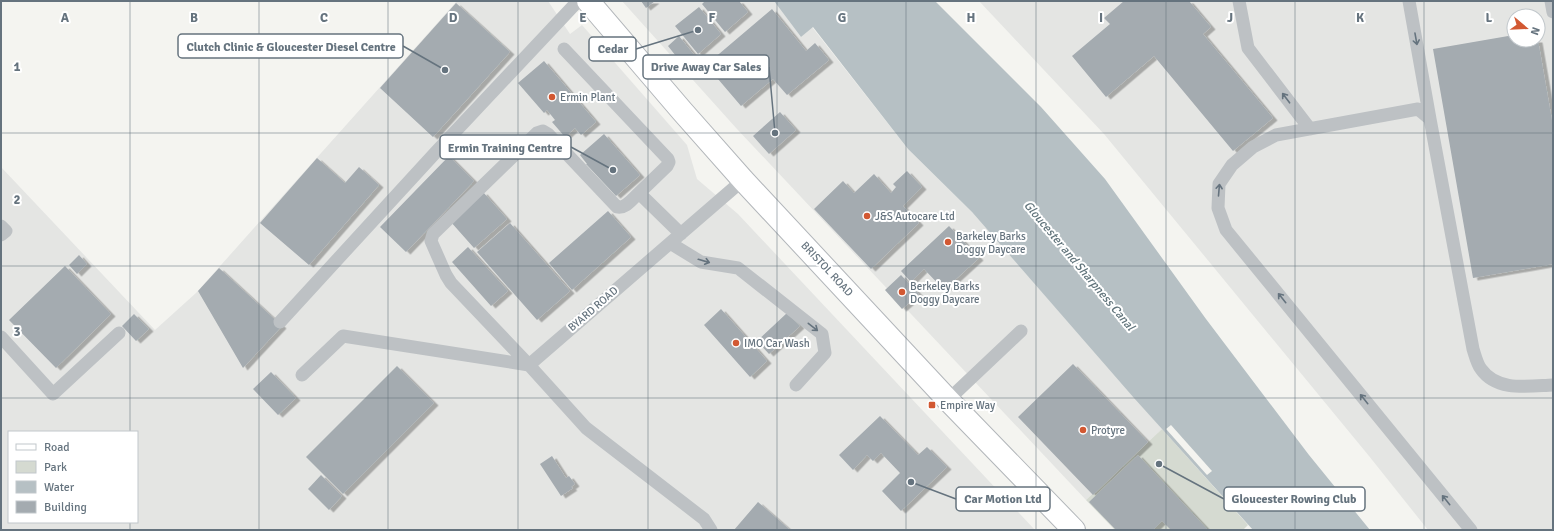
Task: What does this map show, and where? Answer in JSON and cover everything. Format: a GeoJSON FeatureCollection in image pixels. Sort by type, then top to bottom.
{"type":"FeatureCollection","features":[{"type":"Feature","properties":{"kind":"street","name":"BRISTOL ROAD"},"geometry":{"type":"LineString","coordinates":[[588,1],[682,111],[744,180],[948,400],[1074,530]]}},
{"type":"Feature","properties":{"kind":"lane"},"geometry":{"type":"LineString","coordinates":[[280,322],[441,146],[578,1]]}},
{"type":"Feature","properties":{"kind":"lane"},"geometry":{"type":"LineString","coordinates":[[1238,1],[1248,48],[1310,129]]}},
{"type":"Feature","properties":{"kind":"lane"},"geometry":{"type":"LineString","coordinates":[[1409,1],[1473,349],[1481,368],[1493,381],[1510,385],[1553,385]]}},
{"type":"Feature","properties":{"kind":"lane"},"geometry":{"type":"LineString","coordinates":[[1551,1],[1553,12]]}},
{"type":"Feature","properties":{"kind":"lane"},"geometry":{"type":"LineString","coordinates":[[564,49],[668,159],[669,162],[667,166],[625,206],[621,208],[617,207],[548,134],[542,132],[537,133],[431,237],[431,241],[451,283],[529,365],[586,428],[704,519],[711,530]]}},
{"type":"Feature","properties":{"kind":"lane"},"geometry":{"type":"LineString","coordinates":[[1430,119],[1418,110],[1276,135],[1253,147],[1232,165],[1219,184],[1218,208],[1226,230],[1471,530]]}},
{"type":"Feature","properties":{"kind":"lane","name":"BYARD ROAD"},"geometry":{"type":"LineString","coordinates":[[529,365],[744,180]]}},
{"type":"Feature","properties":{"kind":"lane"},"geometry":{"type":"LineString","coordinates":[[639,193],[681,234]]}},
{"type":"Feature","properties":{"kind":"lane"},"geometry":{"type":"LineString","coordinates":[[1,226],[6,231],[1,235]]}},
{"type":"Feature","properties":{"kind":"lane"},"geometry":{"type":"LineString","coordinates":[[670,243],[701,262],[738,268],[822,334],[825,353],[796,385]]}},
{"type":"Feature","properties":{"kind":"lane"},"geometry":{"type":"LineString","coordinates":[[948,400],[1021,331]]}},
{"type":"Feature","properties":{"kind":"lane"},"geometry":{"type":"LineString","coordinates":[[1,337],[53,394],[119,333]]}},
{"type":"Feature","properties":{"kind":"lane"},"geometry":{"type":"LineString","coordinates":[[302,375],[343,336],[529,365]]}},
{"type":"Feature","properties":{"kind":"shaded area"},"geometry":{"type":"Polygon","coordinates":[[[457,1],[548,1],[570,34],[582,25],[687,145],[697,179],[738,214],[1035,530],[1,530],[1,167],[155,330],[196,293],[457,1]]]}},
{"type":"Feature","properties":{"kind":"shaded area"},"geometry":{"type":"Polygon","coordinates":[[[622,1],[774,1],[801,37],[812,27],[908,149],[972,212],[1162,429],[1086,500],[737,129],[622,1]]]}},
{"type":"Feature","properties":{"kind":"shaded area"},"geometry":{"type":"Polygon","coordinates":[[[979,1],[1553,1],[1553,530],[1428,530],[1104,134],[979,1]]]}},
{"type":"Feature","properties":{"kind":"green space"},"geometry":{"type":"Polygon","coordinates":[[[1162,429],[1248,525],[1243,530],[1115,530],[1086,500],[1162,429]]]}},
{"type":"Feature","properties":{"kind":"water","name":"Gloucester and Sharpness Canal"},"geometry":{"type":"Polygon","coordinates":[[[774,1],[935,1],[1041,107],[1105,179],[1206,319],[1309,455],[1370,530],[1253,530],[1134,398],[972,212],[908,149],[813,27],[801,37],[774,1]]]}},
{"type":"Feature","properties":{"kind":"pier"},"geometry":{"type":"Polygon","coordinates":[[[1171,425],[1212,471],[1207,475],[1166,429],[1171,425]]]}},
{"type":"Feature","properties":{"kind":"building"},"geometry":{"type":"Polygon","coordinates":[[[641,1],[655,1],[646,8],[641,1]]]}},
{"type":"Feature","properties":{"kind":"building"},"geometry":{"type":"Polygon","coordinates":[[[705,1],[739,1],[748,12],[725,32],[702,4],[705,1]]]}},
{"type":"Feature","properties":{"kind":"building"},"geometry":{"type":"Polygon","coordinates":[[[1124,1],[1189,1],[1211,27],[1203,34],[1273,118],[1233,151],[1154,56],[1106,97],[1072,56],[1110,24],[1104,18],[1124,1]]]}},
{"type":"Feature","properties":{"kind":"building"},"geometry":{"type":"Polygon","coordinates":[[[456,3],[510,52],[433,137],[380,88],[456,3]]]}},
{"type":"Feature","properties":{"kind":"building"},"geometry":{"type":"Polygon","coordinates":[[[699,7],[721,34],[698,54],[675,26],[699,7]]]}},
{"type":"Feature","properties":{"kind":"building"},"geometry":{"type":"Polygon","coordinates":[[[772,9],[806,51],[815,43],[829,60],[787,95],[773,79],[741,106],[706,65],[772,9]]]}},
{"type":"Feature","properties":{"kind":"building"},"geometry":{"type":"Polygon","coordinates":[[[679,36],[695,56],[683,65],[668,46],[679,36]]]}},
{"type":"Feature","properties":{"kind":"building"},"geometry":{"type":"Polygon","coordinates":[[[1506,36],[1506,48],[1539,48],[1553,126],[1553,264],[1473,278],[1433,49],[1506,36]]]}},
{"type":"Feature","properties":{"kind":"building","name":"Ermin Plant"},"geometry":{"type":"Polygon","coordinates":[[[544,61],[596,122],[581,135],[575,128],[565,137],[552,122],[555,120],[547,110],[544,113],[518,83],[544,61]]]}},
{"type":"Feature","properties":{"kind":"building"},"geometry":{"type":"Polygon","coordinates":[[[780,112],[796,130],[769,154],[753,136],[780,112]]]}},
{"type":"Feature","properties":{"kind":"building"},"geometry":{"type":"Polygon","coordinates":[[[604,134],[640,175],[616,196],[586,164],[580,155],[604,134]]]}},
{"type":"Feature","properties":{"kind":"building"},"geometry":{"type":"Polygon","coordinates":[[[449,156],[474,181],[406,252],[380,227],[449,156]]]}},
{"type":"Feature","properties":{"kind":"building"},"geometry":{"type":"Polygon","coordinates":[[[317,158],[345,183],[359,167],[379,185],[309,265],[260,223],[317,158]]]}},
{"type":"Feature","properties":{"kind":"building","name":"J&S Autocare Ltd"},"geometry":{"type":"Polygon","coordinates":[[[907,171],[922,187],[903,206],[919,223],[871,269],[814,209],[843,181],[854,193],[874,174],[891,193],[896,187],[893,184],[907,171]]]}},
{"type":"Feature","properties":{"kind":"building"},"geometry":{"type":"Polygon","coordinates":[[[483,192],[507,219],[474,248],[450,221],[483,192]]]}},
{"type":"Feature","properties":{"kind":"building"},"geometry":{"type":"Polygon","coordinates":[[[608,211],[631,237],[572,290],[549,263],[608,211]]]}},
{"type":"Feature","properties":{"kind":"building"},"geometry":{"type":"Polygon","coordinates":[[[510,223],[570,291],[537,320],[477,252],[510,223]]]}},
{"type":"Feature","properties":{"kind":"building","name":"Barkeley Barks Doggy Daycare"},"geometry":{"type":"Polygon","coordinates":[[[949,226],[979,258],[944,290],[924,269],[911,282],[901,271],[949,226]]]}},
{"type":"Feature","properties":{"kind":"building"},"geometry":{"type":"Polygon","coordinates":[[[468,247],[508,291],[491,306],[452,262],[468,247]]]}},
{"type":"Feature","properties":{"kind":"building"},"geometry":{"type":"Polygon","coordinates":[[[79,255],[87,264],[77,274],[69,265],[79,255]]]}},
{"type":"Feature","properties":{"kind":"building"},"geometry":{"type":"Polygon","coordinates":[[[65,266],[111,314],[56,368],[9,320],[65,266]]]}},
{"type":"Feature","properties":{"kind":"building"},"geometry":{"type":"Polygon","coordinates":[[[219,268],[282,326],[243,368],[198,291],[219,268]]]}},
{"type":"Feature","properties":{"kind":"building","name":"Berkeley Barks Doggy Daycare"},"geometry":{"type":"Polygon","coordinates":[[[901,275],[919,294],[902,309],[885,290],[901,275]]]}},
{"type":"Feature","properties":{"kind":"building","name":"IMO Car Wash"},"geometry":{"type":"Polygon","coordinates":[[[721,309],[767,361],[750,377],[704,325],[721,309]]]}},
{"type":"Feature","properties":{"kind":"building"},"geometry":{"type":"Polygon","coordinates":[[[787,313],[800,326],[769,354],[757,341],[787,313]]]}},
{"type":"Feature","properties":{"kind":"building"},"geometry":{"type":"Polygon","coordinates":[[[134,314],[149,329],[136,341],[122,326],[134,314]]]}},
{"type":"Feature","properties":{"kind":"building","name":"Protyre"},"geometry":{"type":"Polygon","coordinates":[[[1073,364],[1148,442],[1093,495],[1018,417],[1073,364]]]}},
{"type":"Feature","properties":{"kind":"building"},"geometry":{"type":"Polygon","coordinates":[[[397,366],[434,403],[343,494],[306,457],[397,366]]]}},
{"type":"Feature","properties":{"kind":"building"},"geometry":{"type":"Polygon","coordinates":[[[271,372],[296,398],[278,415],[253,389],[271,372]]]}},
{"type":"Feature","properties":{"kind":"building"},"geometry":{"type":"Polygon","coordinates":[[[880,416],[918,455],[927,447],[947,467],[901,511],[882,491],[900,473],[881,453],[873,461],[867,455],[853,470],[839,455],[880,416]]]}},
{"type":"Feature","properties":{"kind":"building"},"geometry":{"type":"Polygon","coordinates":[[[1138,455],[1208,530],[1171,530],[1162,521],[1153,530],[1116,530],[1089,502],[1138,455]]]}},
{"type":"Feature","properties":{"kind":"building"},"geometry":{"type":"Polygon","coordinates":[[[552,456],[566,478],[569,476],[575,484],[571,487],[573,488],[561,496],[540,464],[552,456]]]}},
{"type":"Feature","properties":{"kind":"building"},"geometry":{"type":"Polygon","coordinates":[[[321,475],[342,496],[329,510],[308,489],[321,475]]]}},
{"type":"Feature","properties":{"kind":"building"},"geometry":{"type":"Polygon","coordinates":[[[758,502],[790,530],[734,530],[758,502]]]}},
{"type":"Feature","properties":{"kind":"place","name":"Cedar"},"geometry":{"type":"Point","coordinates":[698,30]}},
{"type":"Feature","properties":{"kind":"place","name":"Clutch Clinic & Gloucester Diesel Centre"},"geometry":{"type":"Point","coordinates":[445,70]}},
{"type":"Feature","properties":{"kind":"place","name":"Ermin Plant"},"geometry":{"type":"Point","coordinates":[552,97]}},
{"type":"Feature","properties":{"kind":"place","name":"Drive Away Car Sales"},"geometry":{"type":"Point","coordinates":[775,133]}},
{"type":"Feature","properties":{"kind":"place","name":"Ermin Training Centre"},"geometry":{"type":"Point","coordinates":[613,170]}},
{"type":"Feature","properties":{"kind":"place","name":"J&S Autocare Ltd"},"geometry":{"type":"Point","coordinates":[867,216]}},
{"type":"Feature","properties":{"kind":"place","name":"Barkeley Barks Doggy Daycare"},"geometry":{"type":"Point","coordinates":[948,242]}},
{"type":"Feature","properties":{"kind":"place","name":"Berkeley Barks Doggy Daycare"},"geometry":{"type":"Point","coordinates":[902,292]}},
{"type":"Feature","properties":{"kind":"place","name":"IMO Car Wash"},"geometry":{"type":"Point","coordinates":[736,343]}},
{"type":"Feature","properties":{"kind":"place","name":"Empire Way"},"geometry":{"type":"Point","coordinates":[932,405]}},
{"type":"Feature","properties":{"kind":"place","name":"Protyre"},"geometry":{"type":"Point","coordinates":[1083,430]}},
{"type":"Feature","properties":{"kind":"place","name":"Gloucester Rowing Club"},"geometry":{"type":"Point","coordinates":[1159,464]}},
{"type":"Feature","properties":{"kind":"place","name":"Car Motion Ltd"},"geometry":{"type":"Point","coordinates":[911,482]}}]}
